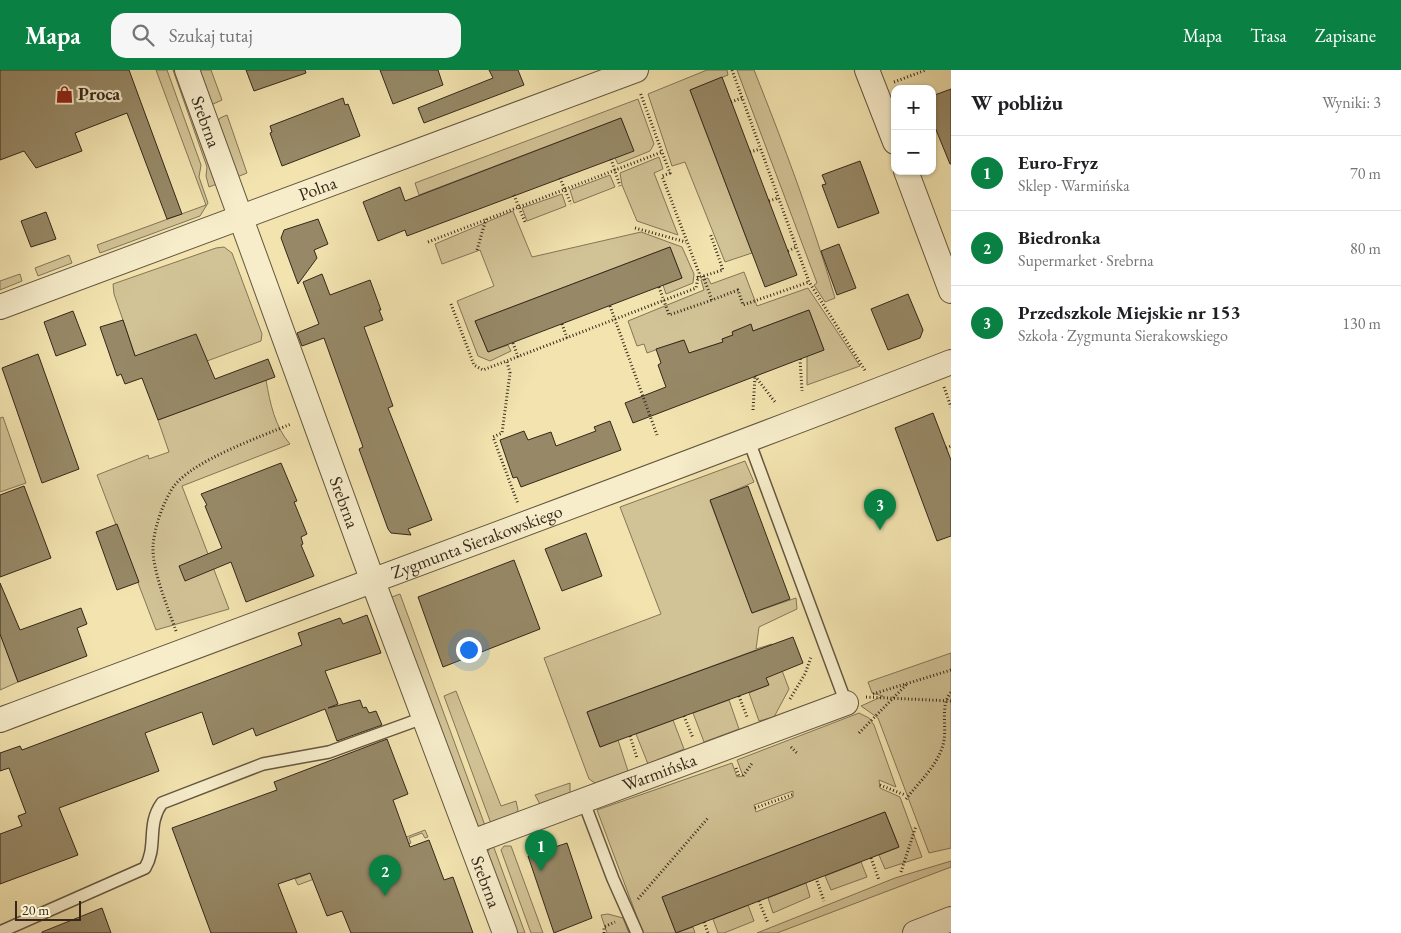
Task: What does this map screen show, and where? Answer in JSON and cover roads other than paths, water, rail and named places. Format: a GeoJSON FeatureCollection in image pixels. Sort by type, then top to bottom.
{"type":"FeatureCollection","features":[{"type":"Feature","properties":{"kind":"street","name":"Srebrna"},"geometry":{"type":"LineString","coordinates":[[187,70],[372,579],[506,933]]}},
{"type":"Feature","properties":{"kind":"street"},"geometry":{"type":"LineString","coordinates":[[877,75],[892,130]]}},
{"type":"Feature","properties":{"kind":"street","name":"Polna"},"geometry":{"type":"LineString","coordinates":[[0,307],[241,218],[638,81]]}},
{"type":"Feature","properties":{"kind":"street"},"geometry":{"type":"LineString","coordinates":[[908,175],[951,291]]}},
{"type":"Feature","properties":{"kind":"street","name":"Zygmunta Sierakowskiego"},"geometry":{"type":"LineString","coordinates":[[0,720],[372,579],[749,440],[951,362]]}},
{"type":"Feature","properties":{"kind":"street","name":"Warmińska"},"geometry":{"type":"LineString","coordinates":[[472,842],[846,703]]}},
{"type":"Feature","properties":{"kind":"street"},"geometry":{"type":"LineString","coordinates":[[915,933],[951,919]]}},
{"type":"Feature","properties":{"kind":"lane"},"geometry":{"type":"LineString","coordinates":[[749,440],[846,703]]}},
{"type":"Feature","properties":{"kind":"lane"},"geometry":{"type":"LineString","coordinates":[[0,932],[145,868],[150,859],[154,814],[162,803],[263,764],[329,752],[424,718]]}},
{"type":"Feature","properties":{"kind":"lane"},"geometry":{"type":"LineString","coordinates":[[583,800],[638,933]]}},
{"type":"Feature","properties":{"kind":"place","name":"Proca"},"geometry":{"type":"Point","coordinates":[64,94]}},
{"type":"Feature","properties":{"kind":"place","name":"Przedszkole Miejskie nr 153"},"geometry":{"type":"Point","coordinates":[880,530]}},
{"type":"Feature","properties":{"kind":"place","name":"Euro-Fryz"},"geometry":{"type":"Point","coordinates":[541,871]}},
{"type":"Feature","properties":{"kind":"place","name":"Biedronka"},"geometry":{"type":"Point","coordinates":[385,896]}}]}
